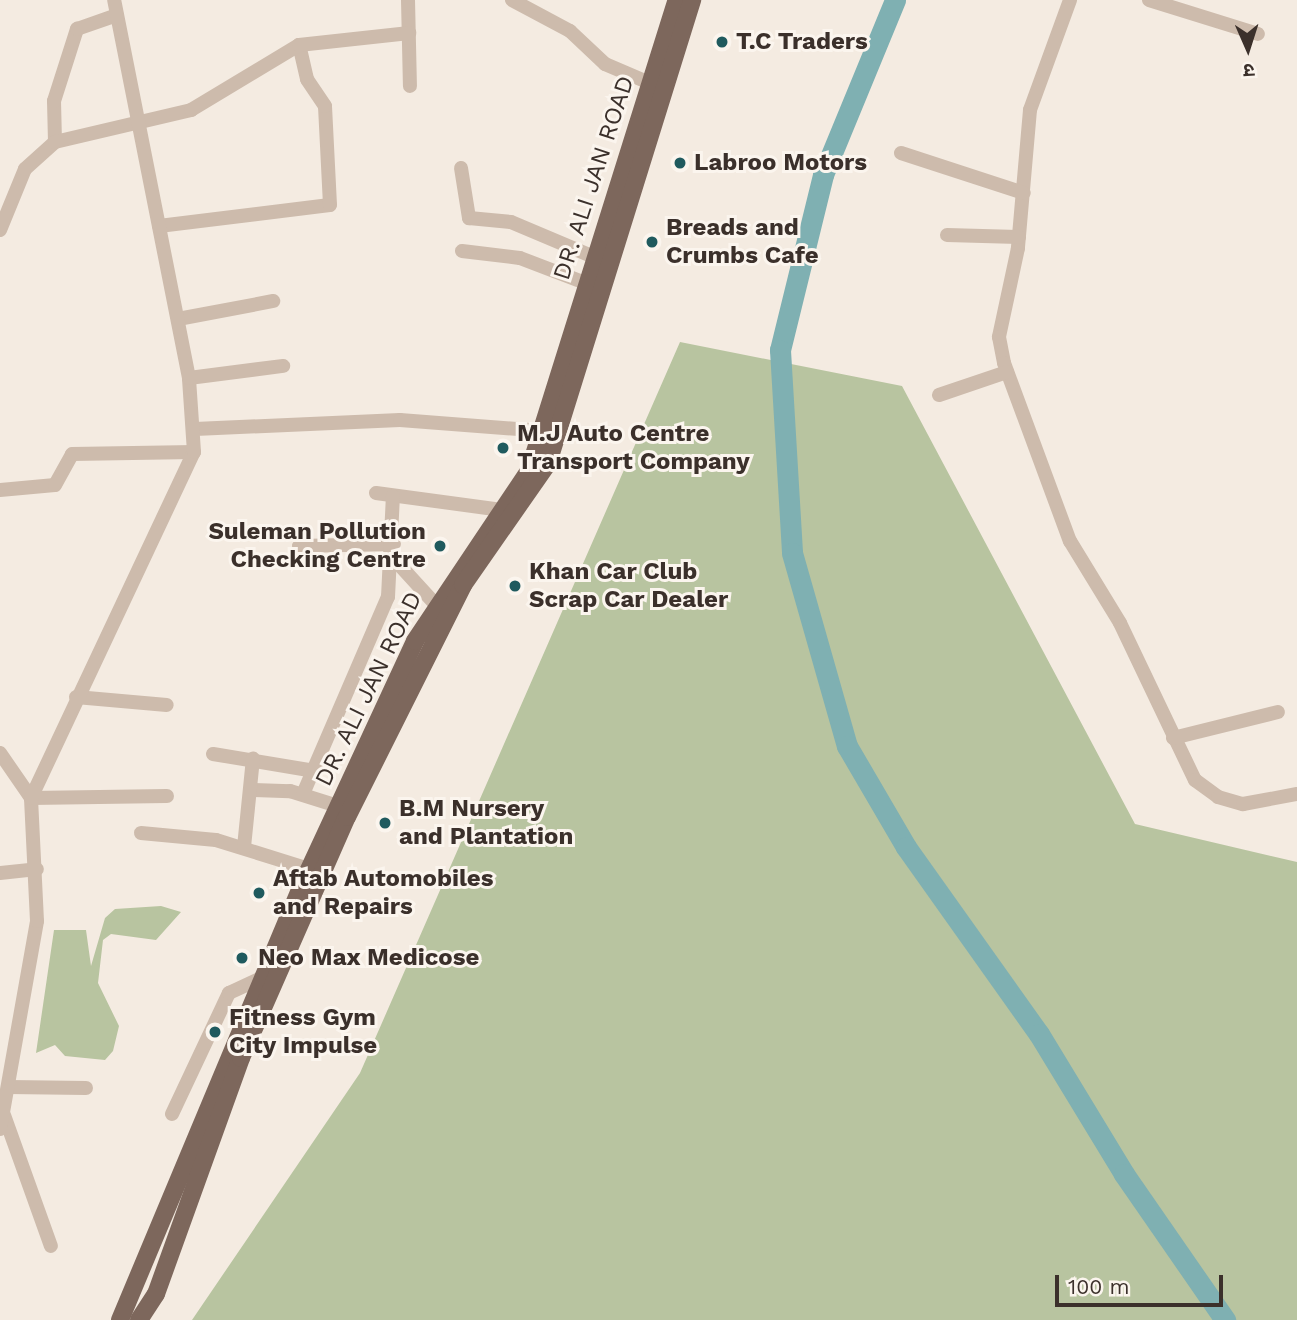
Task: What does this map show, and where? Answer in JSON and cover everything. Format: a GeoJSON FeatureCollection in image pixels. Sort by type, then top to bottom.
{"type":"FeatureCollection","features":[{"type":"Feature","properties":{"kind":"main road","name":"DR. ALI JAN ROAD"},"geometry":{"type":"LineString","coordinates":[[139,1320],[156,1294],[241,1058],[347,817],[463,585],[548,463],[657,86],[677,0]]}},
{"type":"Feature","properties":{"kind":"main road","name":"DR. ALI JAN ROAD"},"geometry":{"type":"LineString","coordinates":[[120,1320],[261,978],[338,806],[436,605],[528,471],[594,257],[692,0]]}},
{"type":"Feature","properties":{"kind":"street"},"geometry":{"type":"LineString","coordinates":[[51,1246],[2,1122],[7,1079],[36,933],[37,869],[31,798],[76,697],[194,452],[195,429],[189,379],[114,0]]}},
{"type":"Feature","properties":{"kind":"street"},"geometry":{"type":"LineString","coordinates":[[408,0],[410,86]]}},
{"type":"Feature","properties":{"kind":"street"},"geometry":{"type":"LineString","coordinates":[[512,0],[570,31],[605,64],[657,86]]}},
{"type":"Feature","properties":{"kind":"street"},"geometry":{"type":"LineString","coordinates":[[1070,0],[1030,110],[1020,237],[999,337],[1007,372],[1065,529],[1120,623],[1195,780],[1218,797],[1253,804],[1297,794]]}},
{"type":"Feature","properties":{"kind":"street"},"geometry":{"type":"LineString","coordinates":[[1149,0],[1258,34]]}},
{"type":"Feature","properties":{"kind":"street"},"geometry":{"type":"LineString","coordinates":[[55,142],[54,101],[77,29],[117,15]]}},
{"type":"Feature","properties":{"kind":"street"},"geometry":{"type":"LineString","coordinates":[[0,230],[25,169],[55,142],[137,125],[218,99],[263,61],[299,45],[409,33]]}},
{"type":"Feature","properties":{"kind":"street"},"geometry":{"type":"LineString","coordinates":[[159,226],[330,205],[325,106],[304,70],[299,45]]}},
{"type":"Feature","properties":{"kind":"street"},"geometry":{"type":"LineString","coordinates":[[901,153],[1024,193]]}},
{"type":"Feature","properties":{"kind":"street"},"geometry":{"type":"LineString","coordinates":[[461,168],[469,218],[511,222],[594,257]]}},
{"type":"Feature","properties":{"kind":"street"},"geometry":{"type":"LineString","coordinates":[[947,235],[1020,237]]}},
{"type":"Feature","properties":{"kind":"street"},"geometry":{"type":"LineString","coordinates":[[463,251],[520,258],[586,283]]}},
{"type":"Feature","properties":{"kind":"street"},"geometry":{"type":"LineString","coordinates":[[178,319],[273,301]]}},
{"type":"Feature","properties":{"kind":"street"},"geometry":{"type":"LineString","coordinates":[[189,379],[283,366]]}},
{"type":"Feature","properties":{"kind":"street"},"geometry":{"type":"LineString","coordinates":[[939,395],[1007,372]]}},
{"type":"Feature","properties":{"kind":"street"},"geometry":{"type":"LineString","coordinates":[[195,429],[400,420],[542,431]]}},
{"type":"Feature","properties":{"kind":"street"},"geometry":{"type":"LineString","coordinates":[[0,489],[55,485],[72,454],[194,452]]}},
{"type":"Feature","properties":{"kind":"street"},"geometry":{"type":"LineString","coordinates":[[376,493],[502,510]]}},
{"type":"Feature","properties":{"kind":"street"},"geometry":{"type":"LineString","coordinates":[[303,794],[309,770],[385,607],[394,559],[393,496]]}},
{"type":"Feature","properties":{"kind":"street"},"geometry":{"type":"LineString","coordinates":[[299,547],[394,544]]}},
{"type":"Feature","properties":{"kind":"street"},"geometry":{"type":"LineString","coordinates":[[394,559],[436,605]]}},
{"type":"Feature","properties":{"kind":"street"},"geometry":{"type":"LineString","coordinates":[[76,697],[167,705]]}},
{"type":"Feature","properties":{"kind":"street"},"geometry":{"type":"LineString","coordinates":[[1173,738],[1278,712]]}},
{"type":"Feature","properties":{"kind":"street"},"geometry":{"type":"LineString","coordinates":[[0,753],[31,798]]}},
{"type":"Feature","properties":{"kind":"street"},"geometry":{"type":"LineString","coordinates":[[213,754],[253,758],[309,770]]}},
{"type":"Feature","properties":{"kind":"street"},"geometry":{"type":"LineString","coordinates":[[244,847],[252,790],[253,758]]}},
{"type":"Feature","properties":{"kind":"street"},"geometry":{"type":"LineString","coordinates":[[252,790],[303,794],[338,806]]}},
{"type":"Feature","properties":{"kind":"street"},"geometry":{"type":"LineString","coordinates":[[31,798],[167,796]]}},
{"type":"Feature","properties":{"kind":"street"},"geometry":{"type":"LineString","coordinates":[[141,833],[244,847],[309,869]]}},
{"type":"Feature","properties":{"kind":"street"},"geometry":{"type":"LineString","coordinates":[[0,873],[37,869]]}},
{"type":"Feature","properties":{"kind":"street"},"geometry":{"type":"LineString","coordinates":[[172,1115],[229,993],[261,978]]}},
{"type":"Feature","properties":{"kind":"street"},"geometry":{"type":"LineString","coordinates":[[7,1079],[86,1088]]}},
{"type":"Feature","properties":{"kind":"green space"},"geometry":{"type":"Polygon","coordinates":[[[680,342],[902,386],[1135,824],[1297,862],[1297,1320],[192,1320],[360,1073],[680,342]]]}},
{"type":"Feature","properties":{"kind":"green space"},"geometry":{"type":"Polygon","coordinates":[[[161,906],[181,912],[156,940],[111,934],[103,940],[98,983],[119,1026],[113,1051],[105,1060],[65,1056],[55,1045],[36,1053],[54,930],[86,930],[91,966],[105,918],[115,909],[161,906]]]}},
{"type":"Feature","properties":{"kind":"waterway"},"geometry":{"type":"LineString","coordinates":[[895,0],[823,175],[780,350],[792,553],[847,746],[906,847],[1039,1034],[1124,1174],[1225,1320]]}},
{"type":"Feature","properties":{"kind":"place","name":"T.C Traders"},"geometry":{"type":"Point","coordinates":[722,42]}},
{"type":"Feature","properties":{"kind":"place","name":"Labroo Motors"},"geometry":{"type":"Point","coordinates":[680,163]}},
{"type":"Feature","properties":{"kind":"place","name":"Breads and Crumbs Cafe"},"geometry":{"type":"Point","coordinates":[652,242]}},
{"type":"Feature","properties":{"kind":"place","name":"M.J Auto Centre Transport Company"},"geometry":{"type":"Point","coordinates":[503,448]}},
{"type":"Feature","properties":{"kind":"place","name":"Suleman Pollution Checking Centre"},"geometry":{"type":"Point","coordinates":[440,546]}},
{"type":"Feature","properties":{"kind":"place","name":"Khan Car Club Scrap Car Dealer"},"geometry":{"type":"Point","coordinates":[515,586]}},
{"type":"Feature","properties":{"kind":"place","name":"B.M Nursery and Plantation"},"geometry":{"type":"Point","coordinates":[385,823]}},
{"type":"Feature","properties":{"kind":"place","name":"Aftab Automobiles and Repairs"},"geometry":{"type":"Point","coordinates":[259,893]}},
{"type":"Feature","properties":{"kind":"place","name":"Neo Max Medicose"},"geometry":{"type":"Point","coordinates":[242,958]}},
{"type":"Feature","properties":{"kind":"place","name":"Fitness Gym City Impulse"},"geometry":{"type":"Point","coordinates":[215,1032]}}]}
